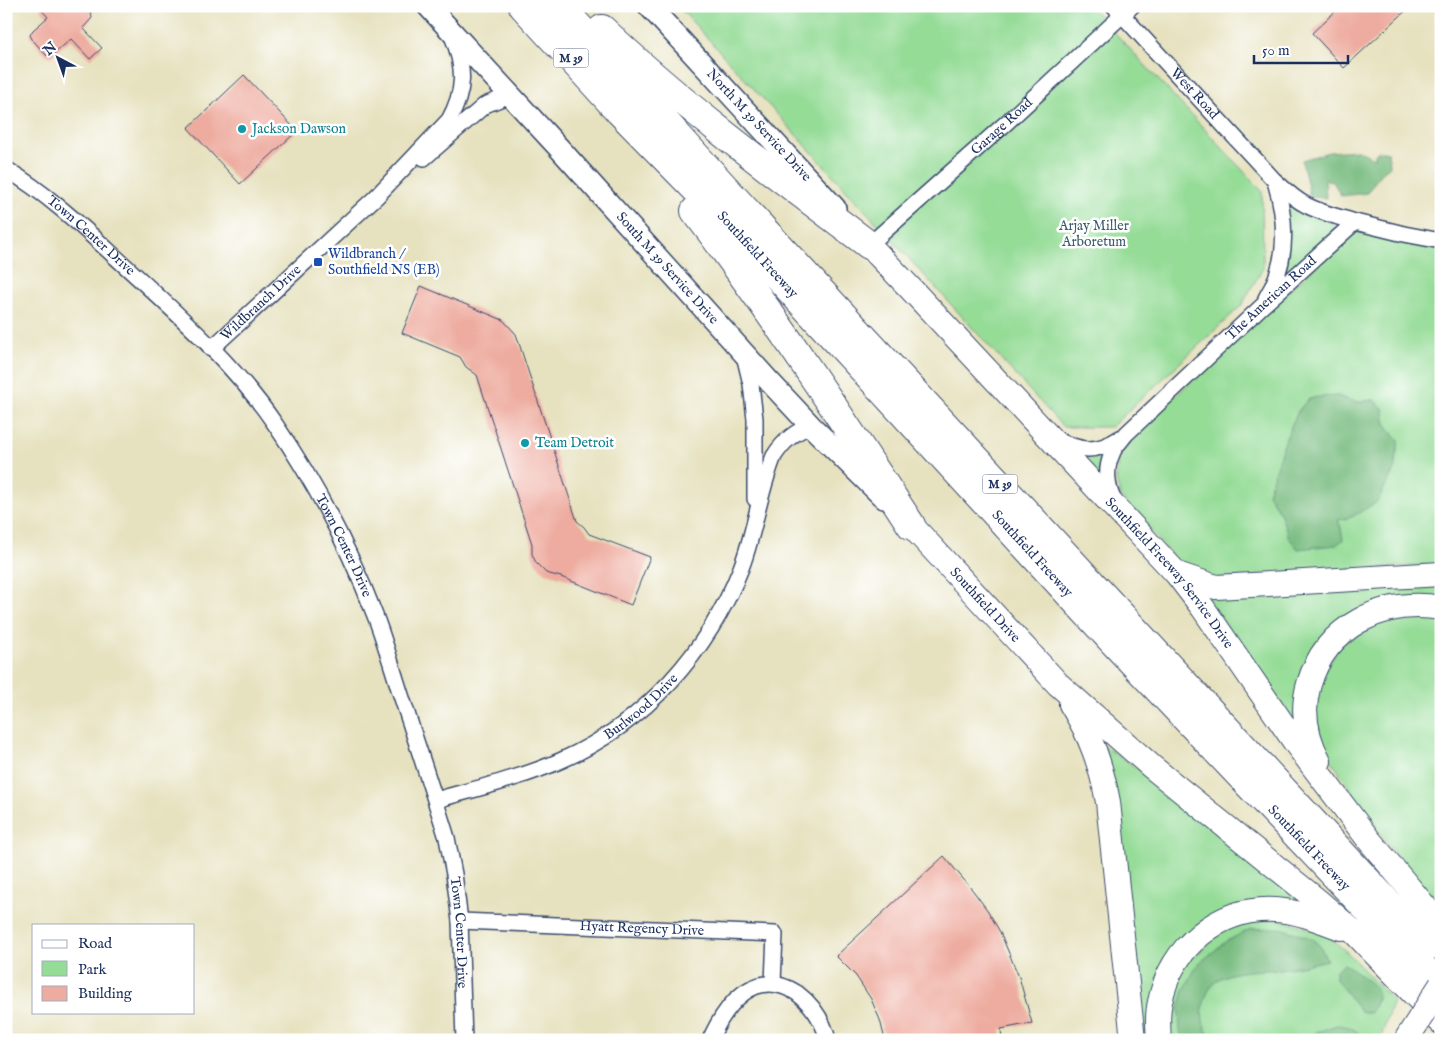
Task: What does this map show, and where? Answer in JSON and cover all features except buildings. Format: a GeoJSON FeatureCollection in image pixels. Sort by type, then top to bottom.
{"type":"FeatureCollection","features":[{"type":"Feature","properties":{"kind":"highway","name":"Southfield Freeway"},"geometry":{"type":"LineString","coordinates":[[523,6],[619,111],[721,215],[1118,647],[1441,986]]}},
{"type":"Feature","properties":{"kind":"highway","name":"Southfield Freeway"},"geometry":{"type":"LineString","coordinates":[[560,6],[738,202],[1441,960]]}},
{"type":"Feature","properties":{"kind":"highway"},"geometry":{"type":"LineString","coordinates":[[578,6],[658,80],[725,135],[869,245]]}},
{"type":"Feature","properties":{"kind":"highway"},"geometry":{"type":"LineString","coordinates":[[619,111],[740,270],[911,525]]}},
{"type":"Feature","properties":{"kind":"main road","name":"South M 39 Service Drive"},"geometry":{"type":"LineString","coordinates":[[428,6],[811,426],[911,525]]}},
{"type":"Feature","properties":{"kind":"main road","name":"North M 39 Service Drive"},"geometry":{"type":"LineString","coordinates":[[649,6],[869,245]]}},
{"type":"Feature","properties":{"kind":"main road","name":"Southfield Freeway Service Drive"},"geometry":{"type":"LineString","coordinates":[[869,245],[1177,574],[1203,608],[1297,745],[1369,840],[1441,926]]}},
{"type":"Feature","properties":{"kind":"main road","name":"Southfield Drive"},"geometry":{"type":"LineString","coordinates":[[911,525],[1058,684]]}},
{"type":"Feature","properties":{"kind":"main road"},"geometry":{"type":"LineString","coordinates":[[1177,574],[1216,587],[1441,574]]}},
{"type":"Feature","properties":{"kind":"main road"},"geometry":{"type":"LineString","coordinates":[[1346,808],[1313,750],[1309,739],[1305,710],[1307,692],[1313,672],[1322,655],[1334,640],[1351,625],[1368,616],[1410,606],[1441,608]]}},
{"type":"Feature","properties":{"kind":"main road"},"geometry":{"type":"LineString","coordinates":[[1058,684],[1084,724],[1100,765],[1104,783],[1112,831],[1133,1040]]}},
{"type":"Feature","properties":{"kind":"main road","name":"Southfield Freeway"},"geometry":{"type":"LineString","coordinates":[[1058,684],[1152,767],[1296,881],[1356,934]]}},
{"type":"Feature","properties":{"kind":"main road"},"geometry":{"type":"LineString","coordinates":[[1159,1040],[1160,1003],[1165,983],[1174,964],[1184,950],[1208,928],[1238,914],[1258,910],[1287,911],[1319,919],[1356,934],[1441,1022]]}},
{"type":"Feature","properties":{"kind":"main road"},"geometry":{"type":"LineString","coordinates":[[1406,1040],[1441,986]]}},
{"type":"Feature","properties":{"kind":"street","name":"Garage Road"},"geometry":{"type":"LineString","coordinates":[[869,245],[1005,124],[1122,9]]}},
{"type":"Feature","properties":{"kind":"street","name":"West Road"},"geometry":{"type":"LineString","coordinates":[[1122,9],[1274,180],[1305,205],[1355,222]]}},
{"type":"Feature","properties":{"kind":"street","name":"Wildbranch Drive"},"geometry":{"type":"LineString","coordinates":[[376,197],[448,120],[457,106],[462,81],[459,54],[450,30]]}},
{"type":"Feature","properties":{"kind":"street","name":"Wildbranch Drive"},"geometry":{"type":"LineString","coordinates":[[211,349],[376,197],[485,105],[510,95]]}},
{"type":"Feature","properties":{"kind":"street","name":"Town Center Drive"},"geometry":{"type":"LineString","coordinates":[[6,169],[52,201],[174,310],[247,388],[274,423],[316,489],[350,558],[376,618],[447,838],[460,921],[464,1040]]}},
{"type":"Feature","properties":{"kind":"street","name":"West Road"},"geometry":{"type":"LineString","coordinates":[[1260,308],[1277,276],[1284,240],[1281,201],[1274,180]]}},
{"type":"Feature","properties":{"kind":"street"},"geometry":{"type":"LineString","coordinates":[[1355,222],[1441,241]]}},
{"type":"Feature","properties":{"kind":"street","name":"The American Road"},"geometry":{"type":"LineString","coordinates":[[1047,434],[1072,446],[1094,449],[1108,446],[1126,434],[1355,222]]}},
{"type":"Feature","properties":{"kind":"street","name":"Burlwood Drive"},"geometry":{"type":"LineString","coordinates":[[744,354],[751,384],[755,418],[755,515]]}},
{"type":"Feature","properties":{"kind":"street","name":"Burlwood Drive"},"geometry":{"type":"LineString","coordinates":[[436,800],[530,772],[562,760],[606,736],[647,705],[686,664],[702,642],[731,592],[742,566],[755,515],[778,449],[798,431],[811,426]]}},
{"type":"Feature","properties":{"kind":"street","name":"The American Road"},"geometry":{"type":"LineString","coordinates":[[1120,513],[1110,492],[1108,468],[1112,453],[1126,434]]}},
{"type":"Feature","properties":{"kind":"street","name":"Hyatt Regency Drive"},"geometry":{"type":"LineString","coordinates":[[460,921],[775,934],[773,983]]}},
{"type":"Feature","properties":{"kind":"street"},"geometry":{"type":"LineString","coordinates":[[710,1040],[716,1026],[735,1000],[748,990],[760,985],[773,983],[788,988],[814,1008],[822,1022],[828,1040]]}},
{"type":"Feature","properties":{"kind":"green space","name":"Arjay Miller Arboretum"},"geometry":{"type":"Polygon","coordinates":[[[678,6],[1090,6],[1262,191],[1263,268],[1241,306],[1111,427],[1063,427],[678,6]]]}},
{"type":"Feature","properties":{"kind":"green space"},"geometry":{"type":"Polygon","coordinates":[[[1358,150],[1373,158],[1377,151],[1388,152],[1390,166],[1381,173],[1367,193],[1341,196],[1333,181],[1325,180],[1326,198],[1310,197],[1302,160],[1329,152],[1358,150]]]}},
{"type":"Feature","properties":{"kind":"green space"},"geometry":{"type":"Polygon","coordinates":[[[1283,200],[1333,221],[1334,229],[1287,275],[1282,270],[1283,200]]]}},
{"type":"Feature","properties":{"kind":"green space"},"geometry":{"type":"Polygon","coordinates":[[[1357,231],[1411,245],[1441,249],[1441,564],[1218,579],[1184,569],[1121,497],[1116,480],[1118,461],[1125,446],[1132,436],[1348,236],[1357,231]],[[1337,396],[1309,399],[1298,411],[1268,493],[1281,515],[1289,538],[1341,528],[1338,520],[1352,517],[1399,441],[1386,425],[1383,408],[1374,400],[1355,402],[1337,396]]]}},
{"type":"Feature","properties":{"kind":"green space"},"geometry":{"type":"Polygon","coordinates":[[[1337,396],[1355,402],[1374,400],[1383,408],[1386,425],[1399,441],[1394,470],[1377,502],[1352,517],[1338,520],[1343,540],[1336,545],[1298,549],[1289,538],[1281,515],[1268,493],[1291,427],[1304,404],[1313,398],[1337,396]]]}},
{"type":"Feature","properties":{"kind":"green space"},"geometry":{"type":"Polygon","coordinates":[[[1106,452],[1102,473],[1099,475],[1081,456],[1082,453],[1106,452]]]}},
{"type":"Feature","properties":{"kind":"green space"},"geometry":{"type":"Polygon","coordinates":[[[1441,577],[1441,602],[1333,631],[1298,728],[1207,599],[1209,594],[1441,577]]]}},
{"type":"Feature","properties":{"kind":"green space"},"geometry":{"type":"Polygon","coordinates":[[[1441,616],[1441,906],[1408,872],[1376,829],[1324,751],[1317,724],[1315,695],[1321,676],[1340,645],[1391,617],[1441,616]]]}},
{"type":"Feature","properties":{"kind":"green space"},"geometry":{"type":"Polygon","coordinates":[[[1104,746],[1168,789],[1324,914],[1197,927],[1153,1040],[1138,1040],[1104,746]]]}},
{"type":"Feature","properties":{"kind":"green space"},"geometry":{"type":"Polygon","coordinates":[[[1271,916],[1326,934],[1350,955],[1393,1001],[1380,1040],[1169,1040],[1167,1011],[1183,966],[1230,925],[1271,916]]]}},
{"type":"Feature","properties":{"kind":"green space"},"geometry":{"type":"Polygon","coordinates":[[[1280,928],[1311,938],[1320,946],[1327,960],[1287,968],[1245,971],[1220,978],[1210,988],[1203,1008],[1204,1025],[1213,1040],[1183,1040],[1180,1031],[1179,1009],[1184,990],[1197,965],[1225,942],[1250,929],[1280,928]]]}},
{"type":"Feature","properties":{"kind":"green space"},"geometry":{"type":"Polygon","coordinates":[[[1344,964],[1370,982],[1375,988],[1377,999],[1370,1013],[1360,1011],[1336,979],[1336,970],[1344,964]]]}},
{"type":"Feature","properties":{"kind":"green space"},"geometry":{"type":"Polygon","coordinates":[[[1337,1025],[1353,1029],[1361,1036],[1360,1040],[1315,1040],[1314,1033],[1337,1025]]]}},
{"type":"Feature","properties":{"kind":"place","name":"Jackson Dawson"},"geometry":{"type":"Point","coordinates":[242,129]}},
{"type":"Feature","properties":{"kind":"place","name":"Wildbranch / Southfield NS (EB)"},"geometry":{"type":"Point","coordinates":[318,262]}},
{"type":"Feature","properties":{"kind":"place","name":"Team Detroit"},"geometry":{"type":"Point","coordinates":[525,443]}}]}
